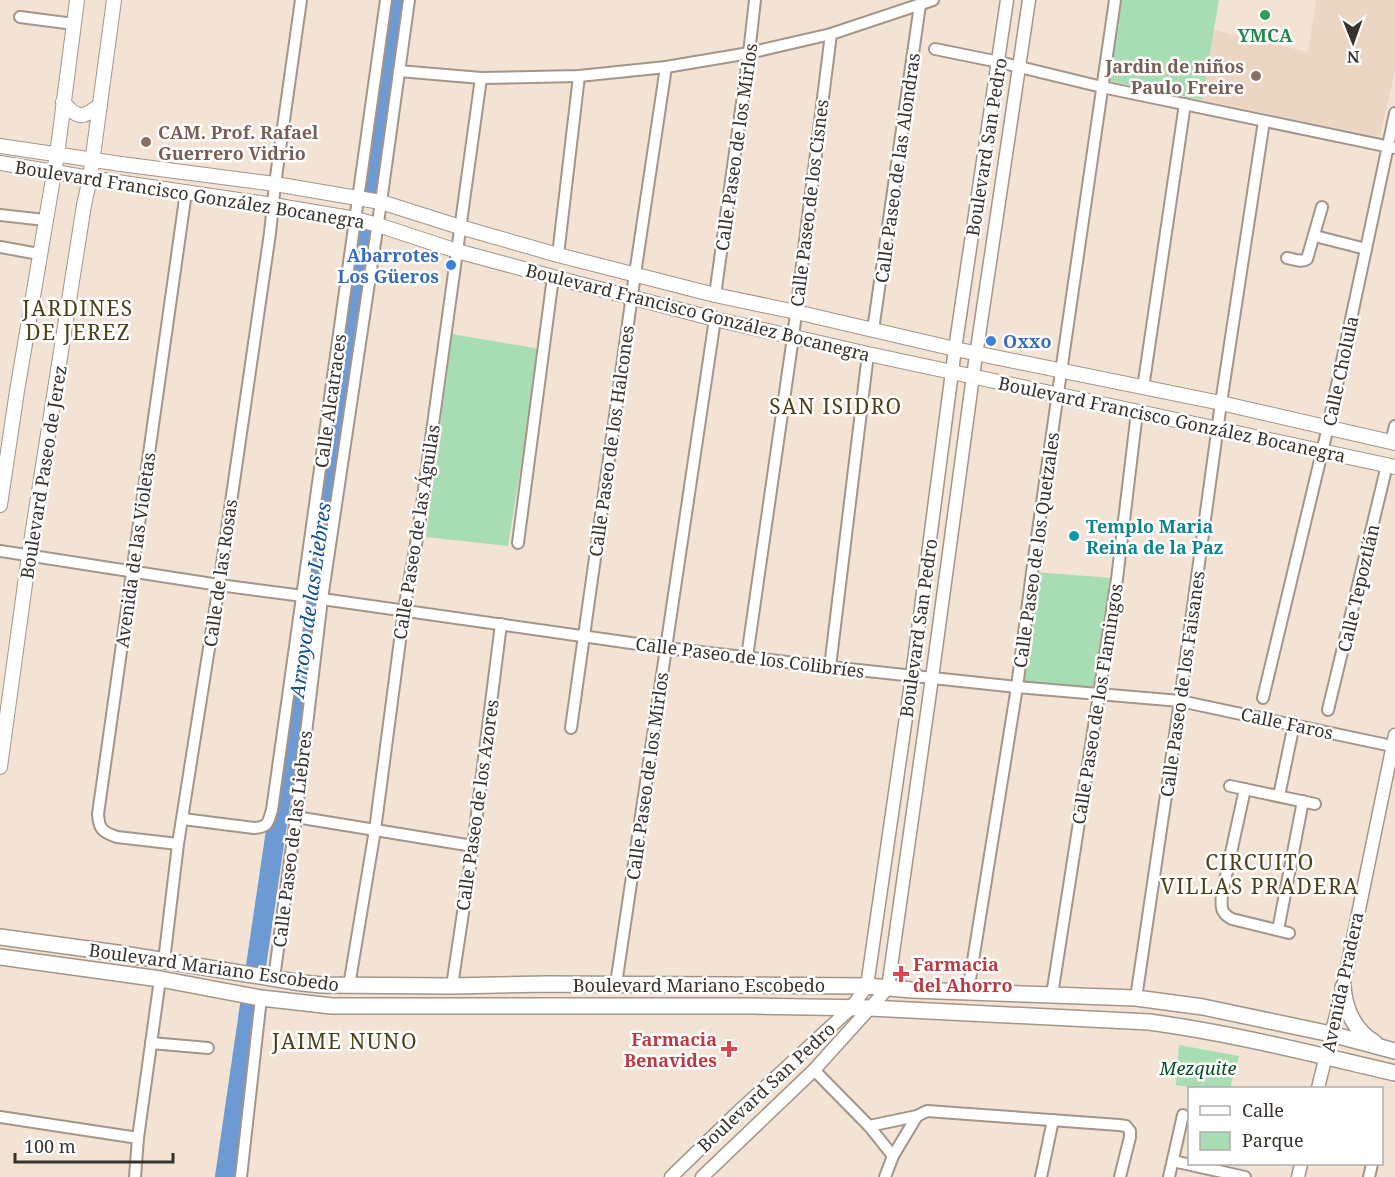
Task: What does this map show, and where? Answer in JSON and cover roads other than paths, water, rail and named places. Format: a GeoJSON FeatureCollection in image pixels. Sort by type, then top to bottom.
{"type":"FeatureCollection","features":[{"type":"Feature","properties":{"kind":"main road","name":"Boulevard Paseo de Jerez"},"geometry":{"type":"LineString","coordinates":[[0,505],[39,254],[57,155],[77,0]]}},
{"type":"Feature","properties":{"kind":"main road","name":"Boulevard Paseo de Jerez"},"geometry":{"type":"LineString","coordinates":[[0,767],[29,555],[90,178],[114,0]]}},
{"type":"Feature","properties":{"kind":"main road"},"geometry":{"type":"LineString","coordinates":[[63,102],[74,114],[78,115],[88,114],[100,105]]}},
{"type":"Feature","properties":{"kind":"main road","name":"Boulevard Francisco González Bocanegra"},"geometry":{"type":"LineString","coordinates":[[0,146],[275,184],[381,202],[558,255],[715,295],[977,354],[1221,403],[1393,443]]}},
{"type":"Feature","properties":{"kind":"main road","name":"Boulevard Francisco González Bocanegra"},"geometry":{"type":"LineString","coordinates":[[0,163],[356,219],[457,251],[632,299],[715,319],[1391,466]]}},
{"type":"Feature","properties":{"kind":"main road","name":"Boulevard Mariano Escobedo"},"geometry":{"type":"LineString","coordinates":[[0,937],[312,984],[349,986],[616,984],[867,986],[1136,998],[1203,1007],[1331,1034],[1390,1050]]}},
{"type":"Feature","properties":{"kind":"main road","name":"Boulevard Mariano Escobedo"},"geometry":{"type":"LineString","coordinates":[[0,957],[160,979],[261,998],[332,1006],[870,1008],[1149,1022],[1395,1073]]}},
{"type":"Feature","properties":{"kind":"main road"},"geometry":{"type":"LineString","coordinates":[[1343,987],[1347,1006],[1359,1031],[1390,1050]]}},
{"type":"Feature","properties":{"kind":"street","name":"Calle de las Rosas"},"geometry":{"type":"LineString","coordinates":[[164,961],[178,844],[219,585],[301,0]]}},
{"type":"Feature","properties":{"kind":"street","name":"Calle Alcatraces"},"geometry":{"type":"LineString","coordinates":[[183,819],[254,828],[263,827],[268,822],[272,810],[387,0]]}},
{"type":"Feature","properties":{"kind":"street","name":"Calle Paseo de las Liebres"},"geometry":{"type":"LineString","coordinates":[[274,978],[322,599],[409,0]]}},
{"type":"Feature","properties":{"kind":"street","name":"Calle Paseo de los Mirlos"},"geometry":{"type":"LineString","coordinates":[[715,295],[755,0]]}},
{"type":"Feature","properties":{"kind":"street"},"geometry":{"type":"LineString","coordinates":[[399,71],[481,78],[579,76],[666,67],[749,53],[831,34],[933,0]]}},
{"type":"Feature","properties":{"kind":"street","name":"Boulevard San Pedro"},"geometry":{"type":"LineString","coordinates":[[671,1177],[850,1008],[867,986],[912,676],[955,349],[1007,0]]}},
{"type":"Feature","properties":{"kind":"street","name":"Boulevard San Pedro"},"geometry":{"type":"LineString","coordinates":[[702,1177],[814,1070],[888,988],[973,376],[1029,0]]}},
{"type":"Feature","properties":{"kind":"street","name":"Calle Paseo de los Quetzales"},"geometry":{"type":"LineString","coordinates":[[968,992],[1017,687],[1115,0]]}},
{"type":"Feature","properties":{"kind":"street","name":"Calle Paseo de las Alondras"},"geometry":{"type":"LineString","coordinates":[[873,330],[920,5]]}},
{"type":"Feature","properties":{"kind":"street"},"geometry":{"type":"LineString","coordinates":[[20,17],[74,24]]}},
{"type":"Feature","properties":{"kind":"street","name":"Calle Paseo de los Cisnes"},"geometry":{"type":"LineString","coordinates":[[747,657],[796,312],[831,34]]}},
{"type":"Feature","properties":{"kind":"street"},"geometry":{"type":"LineString","coordinates":[[935,49],[1391,148]]}},
{"type":"Feature","properties":{"kind":"street","name":"Calle Paseo de los Halcones"},"geometry":{"type":"LineString","coordinates":[[571,728],[666,67]]}},
{"type":"Feature","properties":{"kind":"street"},"geometry":{"type":"LineString","coordinates":[[558,255],[579,76]]}},
{"type":"Feature","properties":{"kind":"street","name":"Calle Paseo de las Águilas"},"geometry":{"type":"LineString","coordinates":[[349,986],[375,830],[404,610],[418,532],[481,78]]}},
{"type":"Feature","properties":{"kind":"street"},"geometry":{"type":"LineString","coordinates":[[1143,388],[1185,104]]}},
{"type":"Feature","properties":{"kind":"street","name":"Calle Cholula"},"geometry":{"type":"LineString","coordinates":[[1263,698],[1329,427],[1366,249],[1391,148],[1395,113]]}},
{"type":"Feature","properties":{"kind":"street","name":"Calle Paseo de los Faisanes"},"geometry":{"type":"LineString","coordinates":[[1136,998],[1221,403],[1264,121]]}},
{"type":"Feature","properties":{"kind":"street","name":"Avenida de las Violetas"},"geometry":{"type":"LineString","coordinates":[[178,844],[108,834],[101,830],[98,814],[186,192]]}},
{"type":"Feature","properties":{"kind":"street"},"geometry":{"type":"LineString","coordinates":[[1287,258],[1299,261],[1307,259],[1322,207]]}},
{"type":"Feature","properties":{"kind":"street"},"geometry":{"type":"LineString","coordinates":[[0,215],[45,220]]}},
{"type":"Feature","properties":{"kind":"street"},"geometry":{"type":"LineString","coordinates":[[1315,236],[1366,249]]}},
{"type":"Feature","properties":{"kind":"street"},"geometry":{"type":"LineString","coordinates":[[0,247],[39,254]]}},
{"type":"Feature","properties":{"kind":"street"},"geometry":{"type":"LineString","coordinates":[[518,543],[553,277]]}},
{"type":"Feature","properties":{"kind":"street","name":"Calle Paseo de los Mirlos"},"geometry":{"type":"LineString","coordinates":[[616,984],[715,319]]}},
{"type":"Feature","properties":{"kind":"street"},"geometry":{"type":"LineString","coordinates":[[830,667],[868,354]]}},
{"type":"Feature","properties":{"kind":"street","name":"Calle Paseo de los Flamingos"},"geometry":{"type":"LineString","coordinates":[[1052,995],[1117,579],[1137,412]]}},
{"type":"Feature","properties":{"kind":"street"},"geometry":{"type":"LineString","coordinates":[[1393,443],[1395,426]]}},
{"type":"Feature","properties":{"kind":"street","name":"Calle Tepoztlán"},"geometry":{"type":"LineString","coordinates":[[1328,710],[1391,466]]}},
{"type":"Feature","properties":{"kind":"street"},"geometry":{"type":"LineString","coordinates":[[0,551],[303,596]]}},
{"type":"Feature","properties":{"kind":"street","name":"Calle Paseo de los Colibríes"},"geometry":{"type":"LineString","coordinates":[[322,599],[666,648],[1017,687],[1180,701]]}},
{"type":"Feature","properties":{"kind":"street","name":"Calle Paseo de los Azores"},"geometry":{"type":"LineString","coordinates":[[452,987],[473,846],[501,624]]}},
{"type":"Feature","properties":{"kind":"street","name":"Calle Faros"},"geometry":{"type":"LineString","coordinates":[[1180,701],[1294,724],[1394,740]]}},
{"type":"Feature","properties":{"kind":"street"},"geometry":{"type":"LineString","coordinates":[[1279,796],[1294,724]]}},
{"type":"Feature","properties":{"kind":"street","name":"Avenida Pradera"},"geometry":{"type":"LineString","coordinates":[[1318,1087],[1343,987],[1394,740]]}},
{"type":"Feature","properties":{"kind":"street"},"geometry":{"type":"LineString","coordinates":[[1230,786],[1316,804]]}},
{"type":"Feature","properties":{"kind":"street"},"geometry":{"type":"LineString","coordinates":[[1245,789],[1222,894],[1222,911],[1232,919],[1289,933]]}},
{"type":"Feature","properties":{"kind":"street"},"geometry":{"type":"LineString","coordinates":[[1278,930],[1303,801]]}},
{"type":"Feature","properties":{"kind":"street"},"geometry":{"type":"LineString","coordinates":[[296,817],[473,846]]}},
{"type":"Feature","properties":{"kind":"street"},"geometry":{"type":"LineString","coordinates":[[135,1177],[138,1138],[160,979]]}},
{"type":"Feature","properties":{"kind":"street"},"geometry":{"type":"LineString","coordinates":[[241,1177],[261,998]]}},
{"type":"Feature","properties":{"kind":"street"},"geometry":{"type":"LineString","coordinates":[[152,1043],[208,1048]]}},
{"type":"Feature","properties":{"kind":"street"},"geometry":{"type":"LineString","coordinates":[[814,1070],[869,1126],[893,1156]]}},
{"type":"Feature","properties":{"kind":"street"},"geometry":{"type":"LineString","coordinates":[[869,1126],[917,1116],[927,1111],[1126,1126],[1130,1131],[1130,1137],[1120,1177]]}},
{"type":"Feature","properties":{"kind":"street"},"geometry":{"type":"LineString","coordinates":[[1169,1177],[1183,1115]]}},
{"type":"Feature","properties":{"kind":"street"},"geometry":{"type":"LineString","coordinates":[[885,1177],[893,1156],[917,1116]]}},
{"type":"Feature","properties":{"kind":"street"},"geometry":{"type":"LineString","coordinates":[[0,1117],[138,1138]]}},
{"type":"Feature","properties":{"kind":"street"},"geometry":{"type":"LineString","coordinates":[[1041,1177],[1053,1120]]}},
{"type":"Feature","properties":{"kind":"street"},"geometry":{"type":"LineString","coordinates":[[1173,1161],[1188,1164]]}},
{"type":"Feature","properties":{"kind":"street"},"geometry":{"type":"LineString","coordinates":[[1194,1165],[1232,1172],[1245,1177]]}},
{"type":"Feature","properties":{"kind":"waterway","name":"Arroyo de las Liebres"},"geometry":{"type":"LineString","coordinates":[[371,188],[399,0]]}},
{"type":"Feature","properties":{"kind":"waterway","name":"Arroyo de las Liebres"},"geometry":{"type":"LineString","coordinates":[[256,966],[364,235]]}},
{"type":"Feature","properties":{"kind":"waterway","name":"Arroyo de las Liebres"},"geometry":{"type":"LineString","coordinates":[[225,1177],[250,1005]]}},
{"type":"Feature","properties":{"kind":"place","name":"YMCA"},"geometry":{"type":"Point","coordinates":[1265,15]}},
{"type":"Feature","properties":{"kind":"place","name":"Jardin de niños Paulo Freire"},"geometry":{"type":"Point","coordinates":[1256,76]}},
{"type":"Feature","properties":{"kind":"place","name":"CAM. Prof. Rafael Guerrero Vidrio"},"geometry":{"type":"Point","coordinates":[146,142]}},
{"type":"Feature","properties":{"kind":"place","name":"Abarrotes Los Güeros"},"geometry":{"type":"Point","coordinates":[451,265]}},
{"type":"Feature","properties":{"kind":"place","name":"Oxxo"},"geometry":{"type":"Point","coordinates":[991,341]}},
{"type":"Feature","properties":{"kind":"place","name":"Templo Maria Reina de la Paz"},"geometry":{"type":"Point","coordinates":[1074,536]}},
{"type":"Feature","properties":{"kind":"place","name":"Farmacia del Ahorro"},"geometry":{"type":"Point","coordinates":[901,974]}},
{"type":"Feature","properties":{"kind":"place","name":"Farmacia Benavides"},"geometry":{"type":"Point","coordinates":[729,1049]}},
{"type":"Feature","properties":{"kind":"district","name":"JARDINES DE JEREZ"},"geometry":{"type":"Point","coordinates":[78,320]}},
{"type":"Feature","properties":{"kind":"district","name":"SAN ISIDRO"},"geometry":{"type":"Point","coordinates":[836,406]}},
{"type":"Feature","properties":{"kind":"district","name":"CIRCUITO VILLAS PRADERA"},"geometry":{"type":"Point","coordinates":[1260,874]}},
{"type":"Feature","properties":{"kind":"district","name":"JAIME NUNO"},"geometry":{"type":"Point","coordinates":[345,1041]}},
{"type":"Feature","properties":{"kind":"park label","name":"Mezquite"},"geometry":{"type":"Point","coordinates":[1198,1068]}}]}
